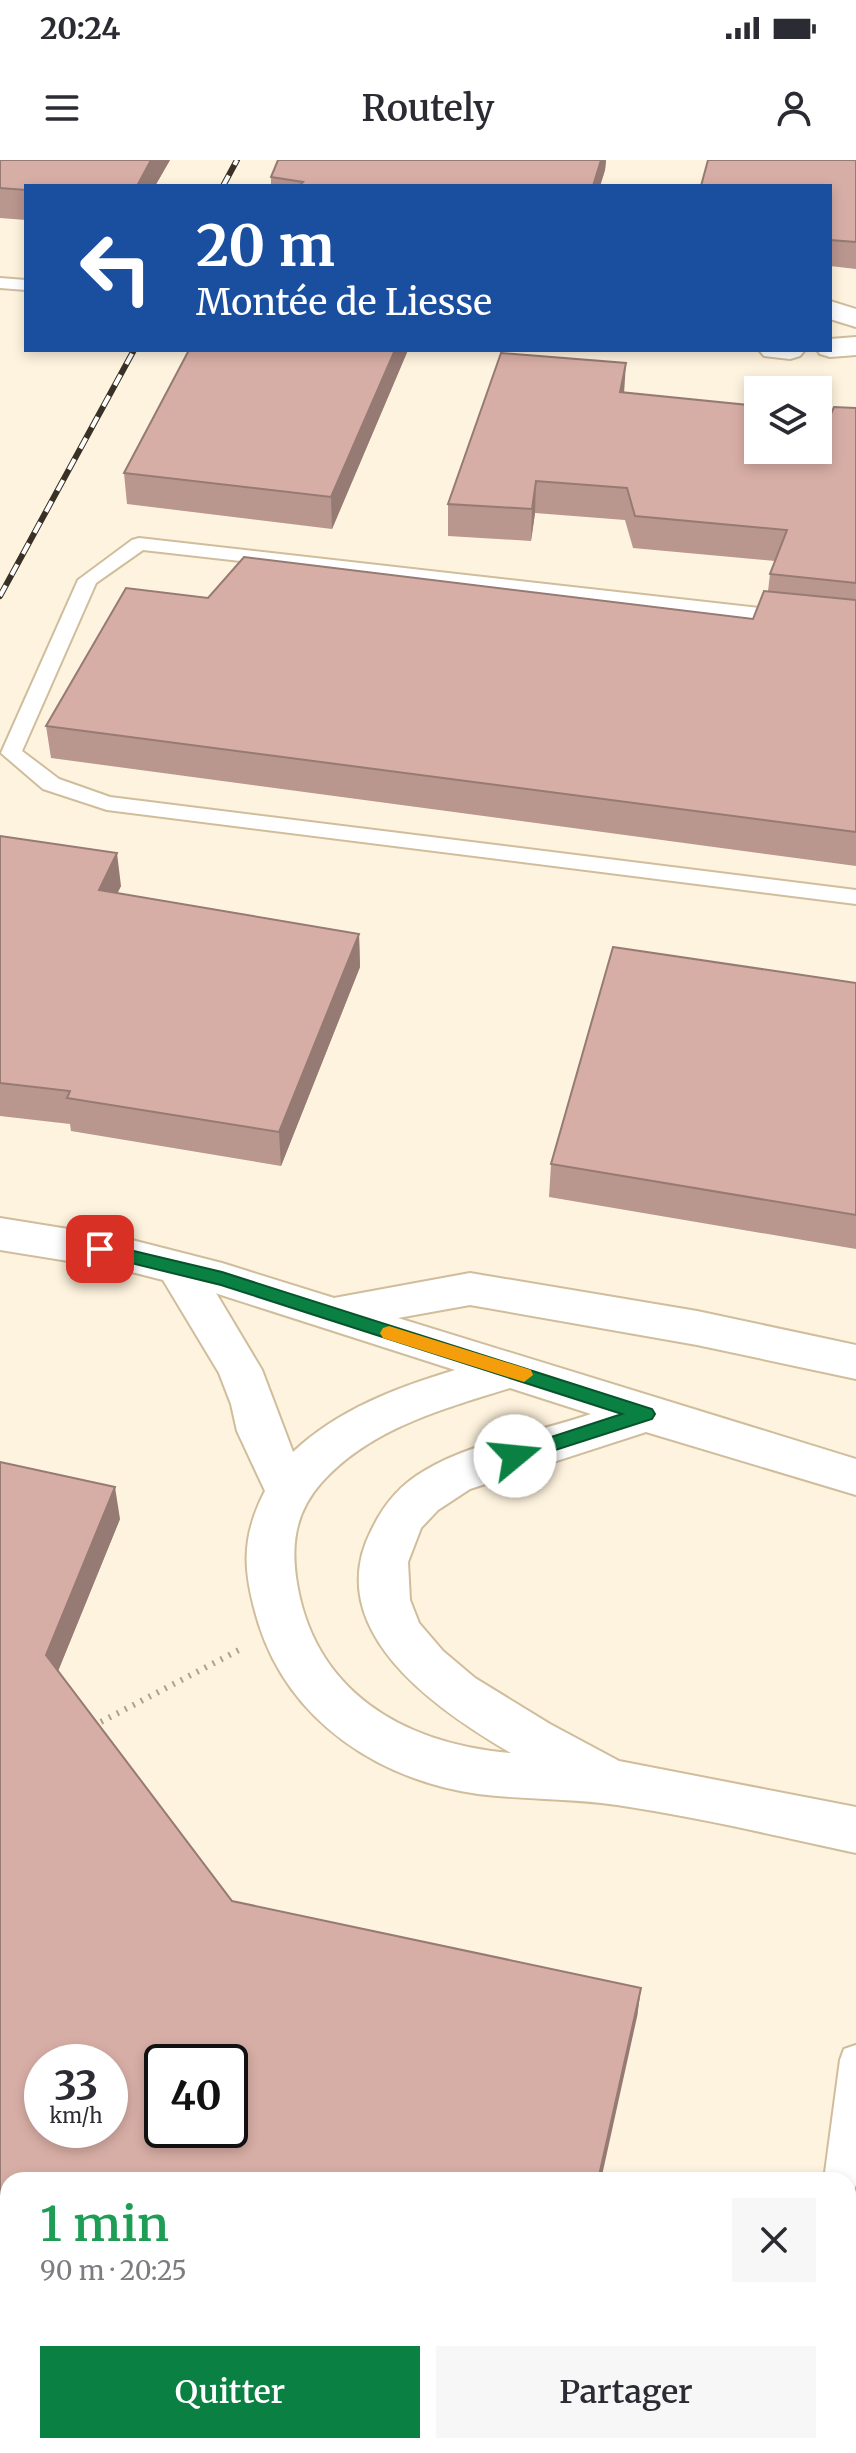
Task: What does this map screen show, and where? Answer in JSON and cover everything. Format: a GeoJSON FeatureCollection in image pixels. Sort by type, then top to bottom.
{"type":"FeatureCollection","features":[{"type":"Feature","properties":{"kind":"street"},"geometry":{"type":"LineString","coordinates":[[832,311],[856,318]]}},
{"type":"Feature","properties":{"kind":"street"},"geometry":{"type":"LineString","coordinates":[[832,348],[856,346]]}},
{"type":"Feature","properties":{"kind":"street"},"geometry":{"type":"LineString","coordinates":[[0,1234],[93,1248],[177,1267],[856,1477]]}},
{"type":"Feature","properties":{"kind":"street"},"geometry":{"type":"LineString","coordinates":[[177,1267],[240,1370],[254,1404],[260,1431],[289,1491]]}},
{"type":"Feature","properties":{"kind":"street"},"geometry":{"type":"LineString","coordinates":[[329,1315],[470,1289],[697,1328],[837,1359]]}},
{"type":"Feature","properties":{"kind":"street"},"geometry":{"type":"LineString","coordinates":[[510,1371],[407,1403],[359,1425],[319,1455],[289,1491],[276,1519],[268,1549],[273,1594],[293,1649],[313,1681],[338,1710],[388,1746],[448,1767],[617,1782],[856,1830]]}},
{"type":"Feature","properties":{"kind":"street"},"geometry":{"type":"LineString","coordinates":[[617,1782],[494,1717],[454,1692],[402,1634],[387,1607],[382,1579],[386,1553],[395,1528],[414,1503],[441,1483],[481,1464],[528,1453],[645,1414]]}},
{"type":"Feature","properties":{"kind":"lane"},"geometry":{"type":"LineString","coordinates":[[0,283],[24,285]]}},
{"type":"Feature","properties":{"kind":"lane"},"geometry":{"type":"LineString","coordinates":[[856,625],[139,544],[88,580],[11,753],[51,784],[107,803],[856,897]]}},
{"type":"Feature","properties":{"kind":"lane"},"geometry":{"type":"LineString","coordinates":[[842,2172],[856,2060]]}},
{"type":"Feature","properties":{"kind":"path"},"geometry":{"type":"LineString","coordinates":[[85,1731],[239,1650]]}},
{"type":"Feature","properties":{"kind":"building"},"geometry":{"type":"Polygon","coordinates":[[[0,160],[151,160],[138,184],[24,184],[24,190],[0,188],[0,160]]]}},
{"type":"Feature","properties":{"kind":"building"},"geometry":{"type":"Polygon","coordinates":[[[278,160],[601,160],[594,184],[301,184],[303,182],[271,177],[278,160]]]}},
{"type":"Feature","properties":{"kind":"building"},"geometry":{"type":"Polygon","coordinates":[[[708,160],[856,160],[856,242],[832,240],[832,184],[702,184],[708,160]]]}},
{"type":"Feature","properties":{"kind":"building"},"geometry":{"type":"Polygon","coordinates":[[[188,352],[394,352],[331,497],[124,473],[188,352]]]}},
{"type":"Feature","properties":{"kind":"building"},"geometry":{"type":"Polygon","coordinates":[[[501,353],[626,363],[620,392],[744,405],[744,464],[832,464],[834,407],[856,408],[856,583],[770,574],[787,530],[635,516],[627,488],[536,481],[532,509],[448,504],[501,353]]]}},
{"type":"Feature","properties":{"kind":"building"},"geometry":{"type":"Polygon","coordinates":[[[244,557],[753,619],[764,591],[856,600],[856,832],[46,726],[126,588],[208,598],[244,557]]]}},
{"type":"Feature","properties":{"kind":"building"},"geometry":{"type":"Polygon","coordinates":[[[0,836],[117,853],[99,890],[359,934],[279,1132],[67,1098],[70,1091],[0,1083],[0,836]]]}},
{"type":"Feature","properties":{"kind":"building"},"geometry":{"type":"Polygon","coordinates":[[[613,947],[856,983],[856,1215],[551,1164],[613,947]]]}},
{"type":"Feature","properties":{"kind":"building"},"geometry":{"type":"Polygon","coordinates":[[[0,1462],[115,1487],[46,1655],[232,1901],[641,1988],[600,2172],[0,2172],[0,1462]]]}},
{"type":"Feature","properties":{"kind":"railway"},"geometry":{"type":"LineString","coordinates":[[224,184],[237,160]]}},
{"type":"Feature","properties":{"kind":"railway"},"geometry":{"type":"LineString","coordinates":[[0,596],[133,352]]}},
{"type":"Feature","properties":{"kind":"slow traffic"},"geometry":{"type":"LineString","coordinates":[[389,1333],[524,1375]]}},
{"type":"Feature","properties":{"kind":"route"},"geometry":{"type":"LineString","coordinates":[[100,1249],[272,1294],[329,1315],[645,1414],[515,1456]]}}]}
